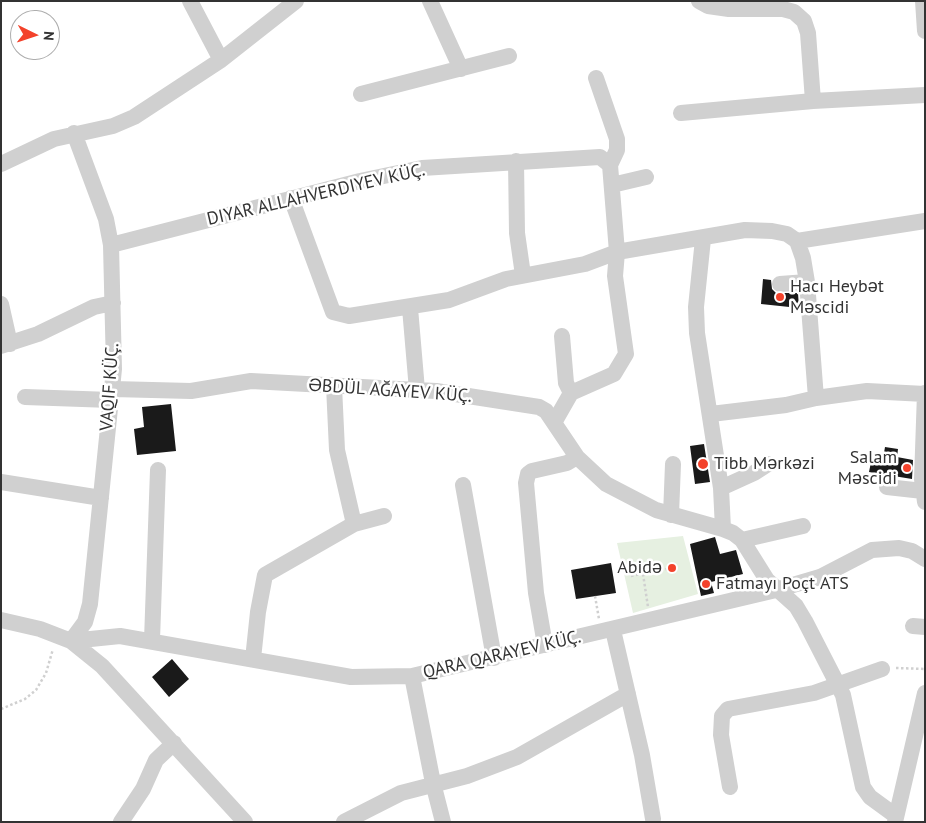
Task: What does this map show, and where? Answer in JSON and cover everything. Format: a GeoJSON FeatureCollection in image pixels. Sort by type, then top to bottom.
{"type":"FeatureCollection","features":[{"type":"Feature","properties":{"kind":"street"},"geometry":{"type":"LineString","coordinates":[[190,1],[221,60]]}},
{"type":"Feature","properties":{"kind":"street"},"geometry":{"type":"LineString","coordinates":[[1,164],[39,145],[74,133],[113,126],[134,117],[221,60],[296,1]]}},
{"type":"Feature","properties":{"kind":"street"},"geometry":{"type":"LineString","coordinates":[[430,1],[461,69]]}},
{"type":"Feature","properties":{"kind":"street"},"geometry":{"type":"LineString","coordinates":[[700,1],[708,6],[730,9],[783,9],[794,12],[804,21],[808,33],[813,101]]}},
{"type":"Feature","properties":{"kind":"street"},"geometry":{"type":"LineString","coordinates":[[923,1],[925,31]]}},
{"type":"Feature","properties":{"kind":"street"},"geometry":{"type":"LineString","coordinates":[[362,94],[509,56]]}},
{"type":"Feature","properties":{"kind":"street"},"geometry":{"type":"LineString","coordinates":[[555,421],[571,393],[614,374],[626,354],[615,276],[617,252],[610,165],[617,150],[617,139],[596,78]]}},
{"type":"Feature","properties":{"kind":"street"},"geometry":{"type":"LineString","coordinates":[[681,112],[813,101],[925,95]]}},
{"type":"Feature","properties":{"kind":"street","name":"VAQIF KÜÇ."},"geometry":{"type":"LineString","coordinates":[[64,638],[85,622],[90,604],[112,394],[114,303],[110,244],[106,219],[74,133]]}},
{"type":"Feature","properties":{"kind":"street","name":"DIYAR ALLAHVERDIYEV KÜÇ."},"geometry":{"type":"LineString","coordinates":[[110,244],[291,198],[422,168],[600,157],[610,165]]}},
{"type":"Feature","properties":{"kind":"street"},"geometry":{"type":"LineString","coordinates":[[516,161],[518,233],[523,276]]}},
{"type":"Feature","properties":{"kind":"street"},"geometry":{"type":"LineString","coordinates":[[612,185],[646,177]]}},
{"type":"Feature","properties":{"kind":"street"},"geometry":{"type":"LineString","coordinates":[[291,198],[334,312],[349,316],[410,308],[449,300],[506,279],[586,264],[617,252],[639,247],[703,239],[745,230],[772,230],[787,234],[797,241],[803,258],[807,282],[816,398]]}},
{"type":"Feature","properties":{"kind":"street"},"geometry":{"type":"LineString","coordinates":[[797,241],[925,221]]}},
{"type":"Feature","properties":{"kind":"street"},"geometry":{"type":"LineString","coordinates":[[703,239],[696,307],[697,324],[721,488],[723,529]]}},
{"type":"Feature","properties":{"kind":"street"},"geometry":{"type":"LineString","coordinates":[[780,284],[807,282]]}},
{"type":"Feature","properties":{"kind":"street"},"geometry":{"type":"LineString","coordinates":[[1,304],[6,345],[38,334],[94,307],[114,303]]}},
{"type":"Feature","properties":{"kind":"street"},"geometry":{"type":"LineString","coordinates":[[410,308],[417,390]]}},
{"type":"Feature","properties":{"kind":"street"},"geometry":{"type":"LineString","coordinates":[[562,336],[566,383],[571,393]]}},
{"type":"Feature","properties":{"kind":"street","name":"ƏBDÜL AĞAYEV KÜÇ."},"geometry":{"type":"LineString","coordinates":[[25,397],[190,390],[251,381],[436,391],[539,407],[546,411],[555,421],[577,457],[606,484],[671,515],[723,529],[733,533],[742,540],[767,580],[792,603],[800,614],[838,684],[848,713],[863,787],[870,797],[896,819]]}},
{"type":"Feature","properties":{"kind":"street"},"geometry":{"type":"LineString","coordinates":[[334,386],[336,450],[354,524]]}},
{"type":"Feature","properties":{"kind":"street"},"geometry":{"type":"LineString","coordinates":[[711,414],[786,405],[816,398],[867,392],[925,394],[924,497],[887,487]]}},
{"type":"Feature","properties":{"kind":"street"},"geometry":{"type":"LineString","coordinates":[[545,646],[536,593],[526,483],[528,474],[532,470],[567,463],[577,457]]}},
{"type":"Feature","properties":{"kind":"street"},"geometry":{"type":"LineString","coordinates":[[671,515],[673,464]]}},
{"type":"Feature","properties":{"kind":"street"},"geometry":{"type":"LineString","coordinates":[[721,488],[754,473],[768,464]]}},
{"type":"Feature","properties":{"kind":"street"},"geometry":{"type":"LineString","coordinates":[[152,640],[158,470]]}},
{"type":"Feature","properties":{"kind":"street"},"geometry":{"type":"LineString","coordinates":[[1,482],[102,498]]}},
{"type":"Feature","properties":{"kind":"street"},"geometry":{"type":"LineString","coordinates":[[463,485],[494,658]]}},
{"type":"Feature","properties":{"kind":"street"},"geometry":{"type":"LineString","coordinates":[[254,659],[258,612],[265,575],[354,524],[384,516]]}},
{"type":"Feature","properties":{"kind":"street"},"geometry":{"type":"LineString","coordinates":[[742,540],[803,526]]}},
{"type":"Feature","properties":{"kind":"street","name":"QARA QARAYEV KÜÇ."},"geometry":{"type":"LineString","coordinates":[[64,638],[120,636],[152,640],[351,677],[412,676],[776,590],[820,577],[872,550],[899,548],[924,552]]}},
{"type":"Feature","properties":{"kind":"street","name":"QARA QARAYEV KÜÇ."},"geometry":{"type":"LineString","coordinates":[[1,620],[40,629],[64,638],[102,666],[245,822]]}},
{"type":"Feature","properties":{"kind":"street"},"geometry":{"type":"LineString","coordinates":[[607,631],[628,694],[642,754],[653,819]]}},
{"type":"Feature","properties":{"kind":"street"},"geometry":{"type":"LineString","coordinates":[[730,787],[722,735],[722,716],[728,710],[794,698],[882,669]]}},
{"type":"Feature","properties":{"kind":"street"},"geometry":{"type":"LineString","coordinates":[[412,676],[433,783],[443,822]]}},
{"type":"Feature","properties":{"kind":"street"},"geometry":{"type":"LineString","coordinates":[[896,819],[922,722],[925,693]]}},
{"type":"Feature","properties":{"kind":"street"},"geometry":{"type":"LineString","coordinates":[[344,822],[401,793],[433,783],[467,776],[517,757],[628,694]]}},
{"type":"Feature","properties":{"kind":"street"},"geometry":{"type":"LineString","coordinates":[[121,822],[143,789],[156,760],[174,743]]}},
{"type":"Feature","properties":{"kind":"path"},"geometry":{"type":"LineString","coordinates":[[631,576],[667,569]]}},
{"type":"Feature","properties":{"kind":"path"},"geometry":{"type":"LineString","coordinates":[[642,574],[650,621]]}},
{"type":"Feature","properties":{"kind":"path"},"geometry":{"type":"LineString","coordinates":[[595,596],[607,631]]}},
{"type":"Feature","properties":{"kind":"path"},"geometry":{"type":"LineString","coordinates":[[1,710],[18,703],[36,690],[64,638]]}},
{"type":"Feature","properties":{"kind":"path"},"geometry":{"type":"LineString","coordinates":[[882,669],[925,669]]}},
{"type":"Feature","properties":{"kind":"green space"},"geometry":{"type":"Polygon","coordinates":[[[683,536],[698,594],[633,613],[617,543],[683,536]]]}},
{"type":"Feature","properties":{"kind":"building"},"geometry":{"type":"Polygon","coordinates":[[[763,279],[771,280],[772,289],[776,293],[798,293],[799,308],[761,304],[763,279]]]}},
{"type":"Feature","properties":{"kind":"building"},"geometry":{"type":"Polygon","coordinates":[[[171,404],[176,451],[137,455],[134,429],[144,427],[142,407],[171,404]]]}},
{"type":"Feature","properties":{"kind":"building"},"geometry":{"type":"Polygon","coordinates":[[[704,444],[710,482],[695,484],[690,446],[704,444]]]}},
{"type":"Feature","properties":{"kind":"building"},"geometry":{"type":"Polygon","coordinates":[[[885,447],[898,449],[897,457],[913,460],[912,479],[869,472],[872,457],[883,459],[885,447]]]}},
{"type":"Feature","properties":{"kind":"building"},"geometry":{"type":"Polygon","coordinates":[[[715,537],[720,554],[736,550],[743,574],[711,582],[714,593],[701,596],[690,544],[715,537]]]}},
{"type":"Feature","properties":{"kind":"building"},"geometry":{"type":"Polygon","coordinates":[[[611,563],[616,593],[576,599],[571,570],[611,563]]]}},
{"type":"Feature","properties":{"kind":"building"},"geometry":{"type":"Polygon","coordinates":[[[172,659],[189,679],[169,697],[152,677],[172,659]]]}},
{"type":"Feature","properties":{"kind":"place","name":"Hacı Heybət Məscidi"},"geometry":{"type":"Point","coordinates":[780,297]}},
{"type":"Feature","properties":{"kind":"place","name":"Tibb Mərkəzi"},"geometry":{"type":"Point","coordinates":[703,464]}},
{"type":"Feature","properties":{"kind":"place","name":"Salam Məscidi"},"geometry":{"type":"Point","coordinates":[907,468]}},
{"type":"Feature","properties":{"kind":"place","name":"Abidə"},"geometry":{"type":"Point","coordinates":[672,568]}},
{"type":"Feature","properties":{"kind":"place","name":"Fatmayı Poçt ATS"},"geometry":{"type":"Point","coordinates":[706,584]}}]}
